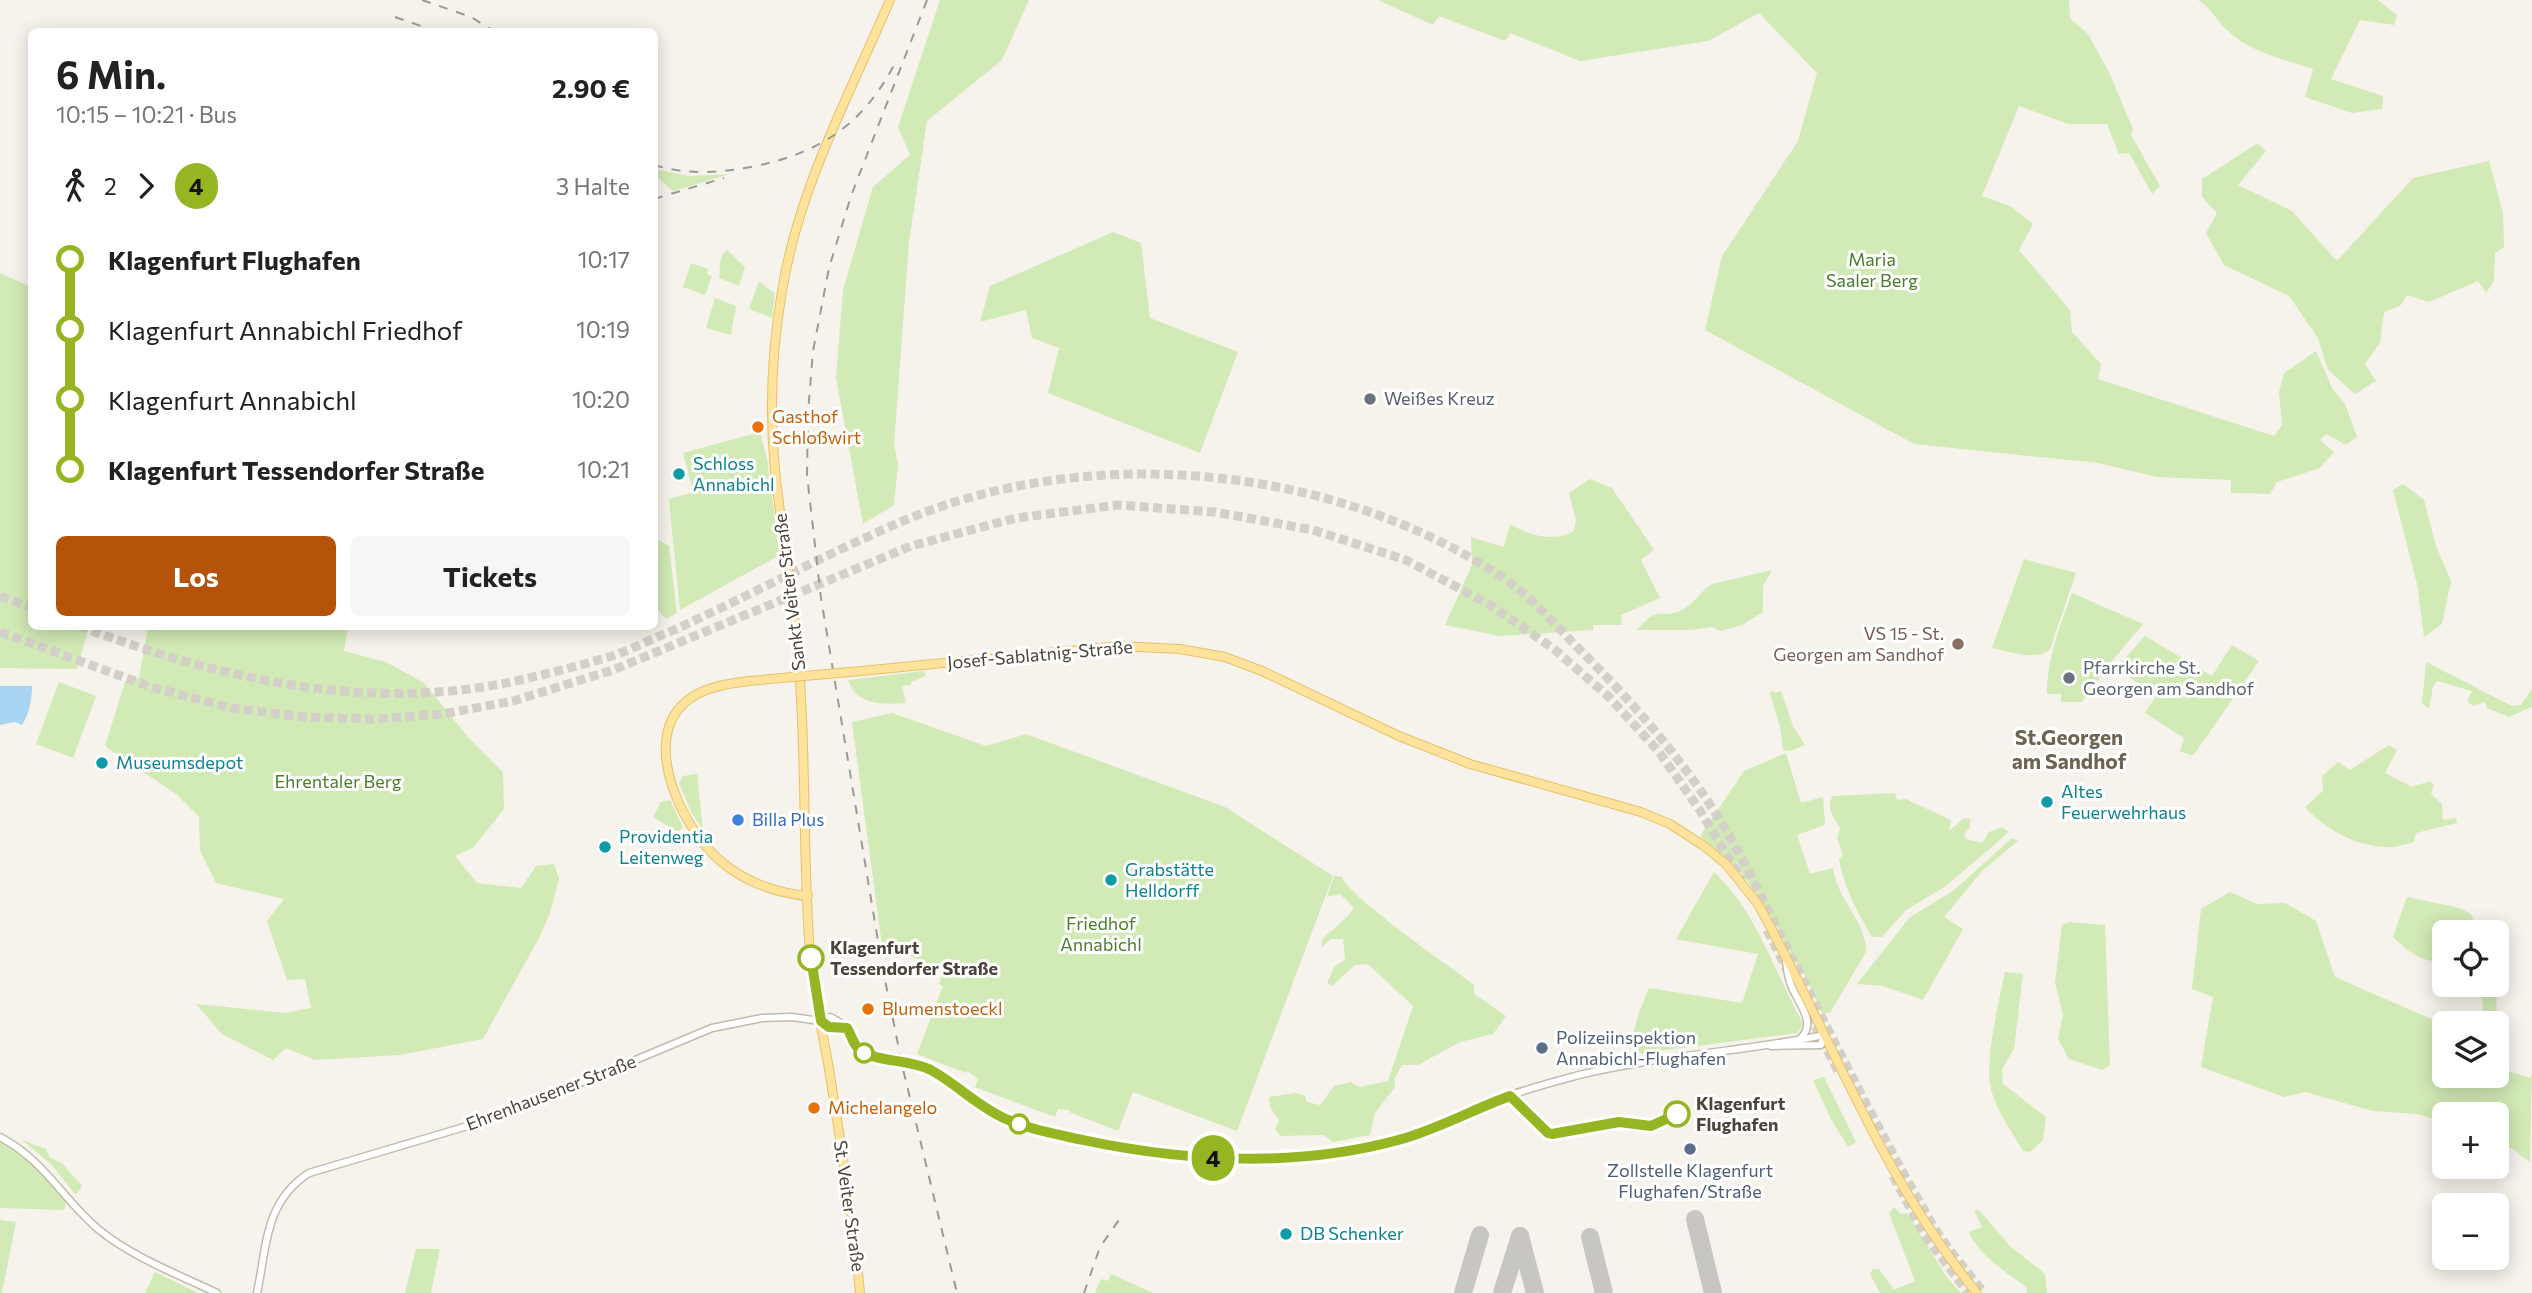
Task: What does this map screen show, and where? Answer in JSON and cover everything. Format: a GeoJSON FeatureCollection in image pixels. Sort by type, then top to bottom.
{"type":"FeatureCollection","features":[{"type":"Feature","properties":{"kind":"main road","name":"Sankt Veiter Straße"},"geometry":{"type":"LineString","coordinates":[[837,1118],[812,970],[799,667],[774,454],[772,402],[782,290],[794,234],[831,130],[890,0]]}},
{"type":"Feature","properties":{"kind":"main road","name":"Josef-Sablatnig-Straße"},"geometry":{"type":"LineString","coordinates":[[808,896],[767,888],[723,863],[695,833],[673,791],[666,745],[677,712],[689,699],[701,692],[749,681],[1119,646],[1180,649],[1225,657],[1262,671],[1399,736],[1470,764],[1641,812],[1670,824],[1726,864],[1758,904],[1903,1188],[1951,1262],[1977,1293]]}},
{"type":"Feature","properties":{"kind":"main road","name":"St. Veiter Straße"},"geometry":{"type":"LineString","coordinates":[[837,1118],[855,1242],[859,1293]]}},
{"type":"Feature","properties":{"kind":"street"},"geometry":{"type":"LineString","coordinates":[[1785,957],[1791,985],[1808,1020],[1807,1031],[1797,1041]]}},
{"type":"Feature","properties":{"kind":"street","name":"Ehrenhausener Straße"},"geometry":{"type":"LineString","coordinates":[[257,1293],[262,1253],[269,1227],[288,1191],[303,1177],[320,1168],[481,1122],[712,1028],[770,1017],[797,1017],[821,1021],[829,1027],[847,1028],[858,1047],[869,1055],[921,1065],[941,1076],[986,1110],[1024,1126],[1145,1152],[1249,1160],[1340,1152],[1383,1144],[1432,1129],[1493,1102],[1556,1081],[1626,1065],[1771,1046]]}},
{"type":"Feature","properties":{"kind":"street"},"geometry":{"type":"LineString","coordinates":[[1824,1035],[1821,1045],[1771,1046],[1797,1041],[1824,1035]]}},
{"type":"Feature","properties":{"kind":"street"},"geometry":{"type":"LineString","coordinates":[[0,1137],[33,1158],[80,1212],[111,1238],[217,1293]]}},
{"type":"Feature","properties":{"kind":"green space"},"geometry":{"type":"Polygon","coordinates":[[[940,0],[1029,0],[1002,60],[927,121],[909,242],[894,445],[898,464],[894,505],[863,524],[836,378],[843,290],[873,187],[910,155],[898,127],[940,0]]]}},
{"type":"Feature","properties":{"kind":"green space","name":"Maria Saaler Berg"},"geometry":{"type":"Polygon","coordinates":[[[1378,0],[2069,0],[2070,18],[2088,34],[2109,72],[2133,129],[2131,135],[2160,186],[2152,194],[2129,153],[2119,154],[2107,124],[2068,124],[2019,106],[1982,196],[2010,206],[2033,224],[2019,250],[2070,310],[2072,332],[2101,364],[2098,379],[2274,436],[2282,425],[2279,392],[2284,373],[2316,351],[2332,388],[2345,404],[2357,437],[2346,445],[2326,434],[2320,440],[2334,452],[2320,468],[2277,482],[2270,494],[2231,493],[2231,480],[2157,477],[2098,463],[1914,444],[1705,330],[1722,256],[1798,141],[1817,73],[1759,13],[1708,41],[1580,61],[1510,33],[1505,41],[1439,16],[1433,25],[1378,0]]]}},
{"type":"Feature","properties":{"kind":"green space"},"geometry":{"type":"Polygon","coordinates":[[[2198,0],[2378,0],[2397,15],[2394,25],[2360,20],[2331,79],[2383,96],[2382,109],[2352,113],[2305,97],[2313,69],[2268,54],[2237,39],[2198,0]]]}},
{"type":"Feature","properties":{"kind":"green space"},"geometry":{"type":"Polygon","coordinates":[[[2258,143],[2266,151],[2238,185],[2292,211],[2337,261],[2413,178],[2489,161],[2503,213],[2504,247],[2495,253],[2494,281],[2486,293],[2478,281],[2429,302],[2407,295],[2400,306],[2384,312],[2380,343],[2365,364],[2376,381],[2355,394],[2328,370],[2318,338],[2289,296],[2224,265],[2206,233],[2217,213],[2202,197],[2202,179],[2258,143]]]}},
{"type":"Feature","properties":{"kind":"green space"},"geometry":{"type":"Polygon","coordinates":[[[658,170],[689,176],[730,174],[673,191],[658,178],[658,170]]]}},
{"type":"Feature","properties":{"kind":"green space"},"geometry":{"type":"Polygon","coordinates":[[[1113,232],[1141,243],[1150,318],[1238,352],[1200,453],[1048,393],[1059,348],[1032,338],[1026,310],[980,322],[990,286],[1113,232]]]}},
{"type":"Feature","properties":{"kind":"green space"},"geometry":{"type":"Polygon","coordinates":[[[727,250],[745,267],[739,286],[719,278],[721,260],[727,250]]]}},
{"type":"Feature","properties":{"kind":"green space"},"geometry":{"type":"Polygon","coordinates":[[[691,263],[708,269],[707,274],[712,276],[705,295],[683,287],[691,263]]]}},
{"type":"Feature","properties":{"kind":"green space"},"geometry":{"type":"Polygon","coordinates":[[[0,273],[28,286],[28,630],[88,630],[77,669],[0,668],[0,273]]]}},
{"type":"Feature","properties":{"kind":"green space"},"geometry":{"type":"Polygon","coordinates":[[[759,281],[775,294],[772,318],[749,309],[759,281]]]}},
{"type":"Feature","properties":{"kind":"green space"},"geometry":{"type":"Polygon","coordinates":[[[715,298],[736,306],[731,335],[706,328],[715,298]]]}},
{"type":"Feature","properties":{"kind":"green space"},"geometry":{"type":"Polygon","coordinates":[[[760,432],[767,459],[780,555],[680,610],[669,499],[763,473],[693,491],[683,453],[760,432]]]}},
{"type":"Feature","properties":{"kind":"green space"},"geometry":{"type":"Polygon","coordinates":[[[1590,479],[1612,488],[1654,550],[1641,560],[1660,598],[1621,615],[1622,625],[1593,625],[1593,630],[1500,636],[1445,625],[1472,565],[1471,537],[1504,547],[1510,524],[1542,536],[1566,535],[1574,531],[1576,520],[1569,493],[1590,479]]]}},
{"type":"Feature","properties":{"kind":"green space"},"geometry":{"type":"Polygon","coordinates":[[[2403,484],[2424,500],[2436,546],[2451,581],[2442,624],[2424,637],[2417,584],[2393,490],[2403,484]]]}},
{"type":"Feature","properties":{"kind":"green space"},"geometry":{"type":"Polygon","coordinates":[[[658,539],[669,546],[677,613],[666,619],[659,611],[658,539]]]}},
{"type":"Feature","properties":{"kind":"green space"},"geometry":{"type":"Polygon","coordinates":[[[2024,559],[2076,573],[2050,649],[2038,655],[1992,648],[2024,559]]]}},
{"type":"Feature","properties":{"kind":"green space"},"geometry":{"type":"Polygon","coordinates":[[[1772,570],[1763,586],[1763,612],[1742,625],[1720,631],[1713,627],[1637,630],[1656,614],[1682,610],[1712,584],[1772,570]]]}},
{"type":"Feature","properties":{"kind":"green space"},"geometry":{"type":"Polygon","coordinates":[[[2072,593],[2143,624],[2082,702],[2061,702],[2061,694],[2047,694],[2049,668],[2072,593]]]}},
{"type":"Feature","properties":{"kind":"green space","name":"Ehrentaler Berg"},"geometry":{"type":"Polygon","coordinates":[[[147,630],[348,630],[344,651],[386,662],[424,683],[468,737],[503,772],[504,809],[474,847],[455,856],[477,883],[521,888],[536,866],[554,864],[559,879],[550,913],[540,936],[483,1039],[400,1055],[315,1060],[286,1048],[273,1060],[222,1034],[196,1004],[285,1013],[311,1008],[305,979],[287,980],[267,921],[284,899],[216,883],[200,851],[199,817],[176,794],[105,746],[125,682],[139,678],[147,630]]]}},
{"type":"Feature","properties":{"kind":"green space"},"geometry":{"type":"Polygon","coordinates":[[[2145,636],[2212,676],[2232,645],[2259,661],[2193,756],[2180,751],[2184,738],[2145,713],[2156,696],[2116,668],[2145,636]]]}},
{"type":"Feature","properties":{"kind":"green space"},"geometry":{"type":"Polygon","coordinates":[[[2426,662],[2512,706],[2521,705],[2532,689],[2532,707],[2509,717],[2487,708],[2485,702],[2473,706],[2467,701],[2472,691],[2437,681],[2433,686],[2429,709],[2422,703],[2426,662]]]}},
{"type":"Feature","properties":{"kind":"green space"},"geometry":{"type":"Polygon","coordinates":[[[924,671],[926,676],[911,682],[911,685],[902,686],[906,703],[889,704],[864,699],[857,694],[848,680],[924,671]]]}},
{"type":"Feature","properties":{"kind":"green space"},"geometry":{"type":"Polygon","coordinates":[[[59,682],[96,696],[73,758],[36,744],[59,682]]]}},
{"type":"Feature","properties":{"kind":"green space"},"geometry":{"type":"Polygon","coordinates":[[[1773,690],[1774,693],[1781,691],[1793,726],[1805,745],[1790,751],[1783,750],[1780,727],[1770,694],[1773,690]]]}},
{"type":"Feature","properties":{"kind":"green space","name":"Friedhof Annabichl"},"geometry":{"type":"Polygon","coordinates":[[[892,713],[986,746],[1026,734],[1225,807],[1333,876],[1237,1131],[1133,1092],[1118,1131],[1069,1110],[1058,1109],[1055,1117],[975,1087],[978,1079],[968,1071],[966,1073],[917,1054],[943,986],[939,984],[944,970],[882,945],[852,722],[892,713]]]}},
{"type":"Feature","properties":{"kind":"green space"},"geometry":{"type":"Polygon","coordinates":[[[2389,745],[2397,750],[2385,773],[2412,787],[2430,781],[2434,785],[2431,794],[2442,804],[2443,820],[2456,818],[2457,823],[2416,833],[2414,842],[2393,847],[2375,846],[2332,830],[2305,807],[2323,791],[2322,776],[2338,762],[2350,770],[2389,745]]]}},
{"type":"Feature","properties":{"kind":"green space"},"geometry":{"type":"Polygon","coordinates":[[[1786,753],[1801,803],[1823,797],[1825,825],[1797,835],[1810,874],[1833,868],[1840,890],[1865,941],[1866,952],[1830,1013],[1822,1013],[1805,975],[1753,888],[1735,866],[1700,836],[1744,771],[1786,753]]]}},
{"type":"Feature","properties":{"kind":"green space"},"geometry":{"type":"Polygon","coordinates":[[[697,774],[703,830],[691,812],[679,783],[683,776],[697,774]]]}},
{"type":"Feature","properties":{"kind":"green space"},"geometry":{"type":"Polygon","coordinates":[[[1895,793],[1897,800],[1906,799],[1951,820],[1949,831],[1964,818],[1970,819],[1970,828],[1964,834],[1966,839],[1982,843],[1989,832],[2002,827],[2009,832],[1946,886],[1906,910],[1882,937],[1872,937],[1844,880],[1839,859],[1843,855],[1837,838],[1840,828],[1831,812],[1830,804],[1833,796],[1895,793]]]}},
{"type":"Feature","properties":{"kind":"green space"},"geometry":{"type":"Polygon","coordinates":[[[670,800],[683,827],[678,832],[653,817],[661,802],[670,800]]]}},
{"type":"Feature","properties":{"kind":"green space"},"geometry":{"type":"Polygon","coordinates":[[[2012,838],[2018,841],[1983,870],[1944,917],[1963,929],[1923,1000],[1883,986],[1857,984],[1910,917],[1953,891],[2012,838]]]}},
{"type":"Feature","properties":{"kind":"green space"},"geometry":{"type":"Polygon","coordinates":[[[1714,872],[1742,905],[1803,1023],[1798,1033],[1635,1054],[1634,1031],[1649,988],[1742,1003],[1758,954],[1676,939],[1714,872]]]}},
{"type":"Feature","properties":{"kind":"green space"},"geometry":{"type":"Polygon","coordinates":[[[1334,876],[1342,877],[1363,900],[1474,985],[1474,994],[1506,1016],[1493,1034],[1460,1042],[1418,1065],[1402,1065],[1394,1079],[1395,1087],[1375,1113],[1370,1135],[1333,1142],[1323,1135],[1281,1136],[1275,1130],[1279,1120],[1270,1107],[1269,1097],[1296,1093],[1305,1096],[1307,1102],[1320,1105],[1334,1086],[1351,1082],[1359,1087],[1388,1081],[1413,1006],[1368,964],[1355,965],[1332,986],[1327,983],[1335,966],[1345,960],[1343,939],[1331,939],[1322,947],[1322,939],[1354,908],[1340,894],[1327,897],[1334,876]]]}},
{"type":"Feature","properties":{"kind":"green space"},"geometry":{"type":"Polygon","coordinates":[[[2230,892],[2257,904],[2285,903],[2316,921],[2335,977],[2432,1019],[2432,1088],[2509,1088],[2509,1071],[2530,1078],[2532,1074],[2530,1163],[2509,1148],[2509,1102],[2432,1102],[2432,1118],[2417,1114],[2373,1111],[2305,1092],[2284,1097],[2201,1067],[2213,997],[2192,989],[2201,909],[2230,892]]]}},
{"type":"Feature","properties":{"kind":"green space"},"geometry":{"type":"Polygon","coordinates":[[[2407,897],[2460,908],[2471,914],[2473,920],[2432,920],[2432,960],[2416,956],[2393,937],[2407,897]]]}},
{"type":"Feature","properties":{"kind":"green space"},"geometry":{"type":"Polygon","coordinates":[[[2070,922],[2105,925],[2110,1065],[2102,1070],[2069,1059],[2058,1039],[2063,1014],[2055,983],[2062,925],[2070,922]]]}},
{"type":"Feature","properties":{"kind":"green space"},"geometry":{"type":"Polygon","coordinates":[[[2005,972],[2023,974],[2014,1049],[2002,1069],[2003,1084],[2046,1117],[2043,1140],[2030,1152],[2023,1151],[2002,1115],[1992,1093],[1990,1081],[1993,1033],[2005,972]]]}},
{"type":"Feature","properties":{"kind":"green space"},"geometry":{"type":"Polygon","coordinates":[[[2482,997],[2497,997],[2496,1011],[2483,1011],[2482,997]]]}},
{"type":"Feature","properties":{"kind":"green space"},"geometry":{"type":"Polygon","coordinates":[[[1824,1077],[1856,1142],[1848,1147],[1831,1119],[1813,1080],[1824,1077]]]}},
{"type":"Feature","properties":{"kind":"green space"},"geometry":{"type":"Polygon","coordinates":[[[22,1140],[46,1149],[50,1158],[62,1163],[82,1186],[77,1194],[51,1164],[22,1140]]]}},
{"type":"Feature","properties":{"kind":"green space"},"geometry":{"type":"Polygon","coordinates":[[[0,1141],[29,1161],[44,1176],[66,1203],[64,1210],[0,1208],[0,1141]]]}},
{"type":"Feature","properties":{"kind":"green space"},"geometry":{"type":"Polygon","coordinates":[[[1894,1207],[1901,1214],[1907,1213],[1946,1276],[1961,1293],[1880,1293],[1870,1274],[1873,1269],[1879,1269],[1894,1290],[1915,1281],[1889,1213],[1894,1207]]]}},
{"type":"Feature","properties":{"kind":"green space"},"geometry":{"type":"Polygon","coordinates":[[[1974,1210],[1979,1210],[2010,1246],[2045,1274],[2047,1293],[2027,1293],[2026,1287],[1980,1249],[1969,1232],[1982,1227],[1974,1210]]]}},
{"type":"Feature","properties":{"kind":"green space"},"geometry":{"type":"Polygon","coordinates":[[[0,1220],[16,1222],[2,1293],[0,1293],[0,1220]]]}},
{"type":"Feature","properties":{"kind":"green space"},"geometry":{"type":"Polygon","coordinates":[[[416,1249],[440,1249],[431,1293],[405,1293],[416,1249]]]}},
{"type":"Feature","properties":{"kind":"green space"},"geometry":{"type":"Polygon","coordinates":[[[155,1272],[198,1293],[145,1293],[155,1272]]]}},
{"type":"Feature","properties":{"kind":"green space"},"geometry":{"type":"Polygon","coordinates":[[[1111,1274],[1153,1293],[1095,1293],[1101,1279],[1108,1281],[1111,1274]]]}},
{"type":"Feature","properties":{"kind":"water"},"geometry":{"type":"Polygon","coordinates":[[[0,686],[32,686],[30,707],[22,725],[15,722],[0,725],[0,686]]]}},
{"type":"Feature","properties":{"kind":"taxiway"},"geometry":{"type":"LineString","coordinates":[[1695,1219],[1713,1293]]}},
{"type":"Feature","properties":{"kind":"taxiway"},"geometry":{"type":"LineString","coordinates":[[1463,1293],[1480,1235]]}},
{"type":"Feature","properties":{"kind":"taxiway"},"geometry":{"type":"LineString","coordinates":[[1520,1236],[1535,1293]]}},
{"type":"Feature","properties":{"kind":"taxiway"},"geometry":{"type":"LineString","coordinates":[[1502,1293],[1520,1236]]}},
{"type":"Feature","properties":{"kind":"taxiway"},"geometry":{"type":"LineString","coordinates":[[1590,1237],[1604,1293]]}},
{"type":"Feature","properties":{"kind":"tunnel"},"geometry":{"type":"LineString","coordinates":[[90,630],[186,662],[296,686],[352,692],[464,690],[520,680],[619,654],[697,620],[903,521],[976,496],[1052,480],[1131,474],[1211,477],[1289,489],[1366,511],[1438,540],[1514,586],[1615,686],[1674,754],[1733,843],[1896,1160],[1934,1227],[1984,1293]]}},
{"type":"Feature","properties":{"kind":"tunnel"},"geometry":{"type":"LineString","coordinates":[[0,632],[151,687],[232,708],[303,717],[374,719],[443,714],[513,701],[613,670],[911,546],[1016,518],[1118,505],[1215,512],[1313,530],[1406,560],[1492,606],[1554,649],[1609,697],[1659,752],[1699,809],[1742,880]]}},
{"type":"Feature","properties":{"kind":"tunnel"},"geometry":{"type":"LineString","coordinates":[[0,596],[28,606]]}},
{"type":"Feature","properties":{"kind":"tunnel"},"geometry":{"type":"LineString","coordinates":[[1767,930],[1838,1071]]}},
{"type":"Feature","properties":{"kind":"tunnel"},"geometry":{"type":"LineString","coordinates":[[1893,1176],[1924,1234],[1968,1293]]}},
{"type":"Feature","properties":{"kind":"railway"},"geometry":{"type":"LineString","coordinates":[[422,0],[471,17],[489,28]]}},
{"type":"Feature","properties":{"kind":"railway"},"geometry":{"type":"LineString","coordinates":[[927,0],[851,196],[829,268],[813,351],[807,475],[821,598],[882,965],[903,1069],[957,1293]]}},
{"type":"Feature","properties":{"kind":"railway"},"geometry":{"type":"LineString","coordinates":[[395,17],[427,28]]}},
{"type":"Feature","properties":{"kind":"railway"},"geometry":{"type":"LineString","coordinates":[[658,166],[690,172],[714,172],[751,167],[797,154],[836,134],[852,121],[868,105],[894,65]]}},
{"type":"Feature","properties":{"kind":"railway"},"geometry":{"type":"LineString","coordinates":[[658,198],[724,178]]}},
{"type":"Feature","properties":{"kind":"railway"},"geometry":{"type":"LineString","coordinates":[[1084,1293],[1100,1247],[1119,1220]]}},
{"type":"Feature","properties":{"kind":"bus line","name":"4"},"geometry":{"type":"LineString","coordinates":[[811,958],[821,1021],[829,1027],[847,1028],[853,1041],[863,1052],[882,1059],[921,1065],[941,1076],[986,1110],[1017,1124],[1130,1150],[1175,1156],[1249,1160],[1340,1152],[1407,1138],[1510,1096],[1552,1134],[1619,1122],[1651,1126],[1677,1114]]}},
{"type":"Feature","properties":{"kind":"place","name":"Weißes Kreuz"},"geometry":{"type":"Point","coordinates":[1370,399]}},
{"type":"Feature","properties":{"kind":"place","name":"Gasthof Schloßwirt"},"geometry":{"type":"Point","coordinates":[758,427]}},
{"type":"Feature","properties":{"kind":"place","name":"Schloss Annabichl"},"geometry":{"type":"Point","coordinates":[679,474]}},
{"type":"Feature","properties":{"kind":"place","name":"VS 15 - St. Georgen am Sandhof"},"geometry":{"type":"Point","coordinates":[1958,644]}},
{"type":"Feature","properties":{"kind":"place","name":"Pfarrkirche St. Georgen am Sandhof"},"geometry":{"type":"Point","coordinates":[2069,678]}},
{"type":"Feature","properties":{"kind":"place","name":"Museumsdepot"},"geometry":{"type":"Point","coordinates":[102,763]}},
{"type":"Feature","properties":{"kind":"place","name":"Altes Feuerwehrhaus"},"geometry":{"type":"Point","coordinates":[2047,802]}},
{"type":"Feature","properties":{"kind":"place","name":"Billa Plus"},"geometry":{"type":"Point","coordinates":[738,820]}},
{"type":"Feature","properties":{"kind":"place","name":"Providentia Leitenweg"},"geometry":{"type":"Point","coordinates":[605,847]}},
{"type":"Feature","properties":{"kind":"place","name":"Grabstätte Helldorff"},"geometry":{"type":"Point","coordinates":[1111,880]}},
{"type":"Feature","properties":{"kind":"place","name":"Klagenfurt Tessendorfer Straße"},"geometry":{"type":"Point","coordinates":[811,958]}},
{"type":"Feature","properties":{"kind":"place","name":"Blumenstoeckl"},"geometry":{"type":"Point","coordinates":[868,1009]}},
{"type":"Feature","properties":{"kind":"place","name":"Polizeiinspektion Annabichl-Flughafen"},"geometry":{"type":"Point","coordinates":[1542,1048]}},
{"type":"Feature","properties":{"kind":"place","name":"Michelangelo"},"geometry":{"type":"Point","coordinates":[814,1108]}},
{"type":"Feature","properties":{"kind":"place","name":"Klagenfurt Flughafen"},"geometry":{"type":"Point","coordinates":[1677,1114]}},
{"type":"Feature","properties":{"kind":"place","name":"Zollstelle Klagenfurt Flughafen/Straße"},"geometry":{"type":"Point","coordinates":[1690,1149]}},
{"type":"Feature","properties":{"kind":"place","name":"DB Schenker"},"geometry":{"type":"Point","coordinates":[1286,1234]}},
{"type":"Feature","properties":{"kind":"district","name":"St.Georgen am Sandhof"},"geometry":{"type":"Point","coordinates":[2069,750]}}]}
